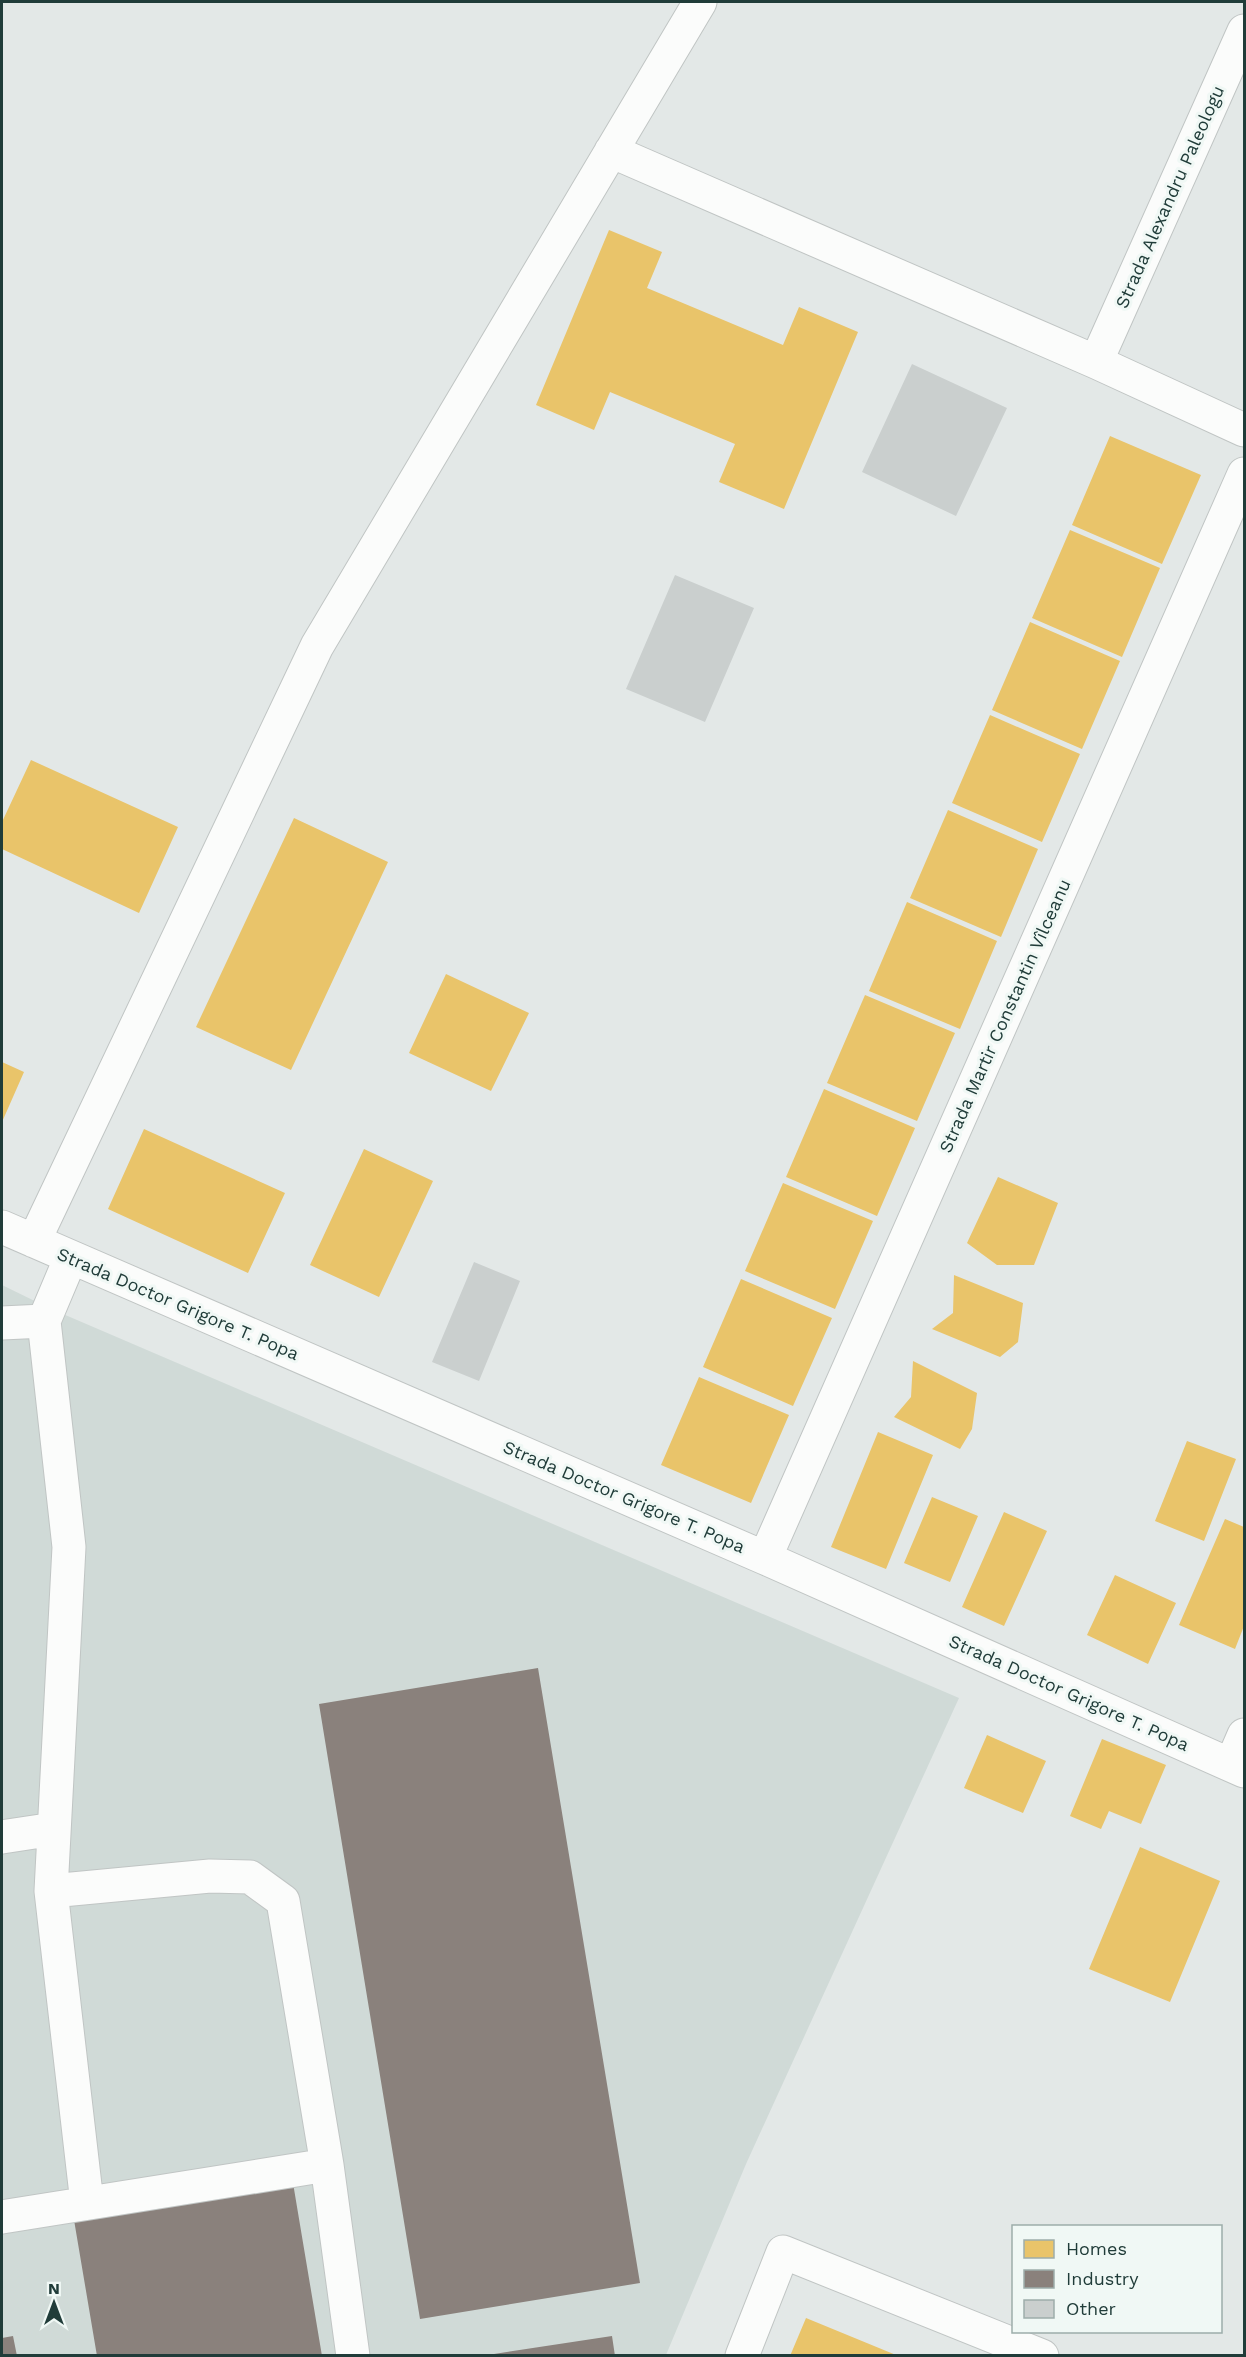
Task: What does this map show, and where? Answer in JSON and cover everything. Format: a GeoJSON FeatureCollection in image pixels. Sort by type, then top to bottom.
{"type":"FeatureCollection","features":[{"type":"Feature","properties":{"kind":"street"},"geometry":{"type":"LineString","coordinates":[[34,1241],[317,646],[700,2]]}},
{"type":"Feature","properties":{"kind":"street","name":"Strada Alexandru Paleologu"},"geometry":{"type":"LineString","coordinates":[[1096,362],[1245,32]]}},
{"type":"Feature","properties":{"kind":"street"},"geometry":{"type":"LineString","coordinates":[[611,151],[1096,362],[1245,430]]}},
{"type":"Feature","properties":{"kind":"street","name":"Strada Martir Constantin Vîlceanu"},"geometry":{"type":"LineString","coordinates":[[765,1558],[1245,474]]}},
{"type":"Feature","properties":{"kind":"street","name":"Strada Doctor Grigore T. Popa"},"geometry":{"type":"LineString","coordinates":[[2,1227],[765,1558],[1238,1768]]}},
{"type":"Feature","properties":{"kind":"street"},"geometry":{"type":"LineString","coordinates":[[71,1257],[44,1321],[69,1546],[51,1891],[87,2203]]}},
{"type":"Feature","properties":{"kind":"street"},"geometry":{"type":"LineString","coordinates":[[2,1323],[44,1321]]}},
{"type":"Feature","properties":{"kind":"street"},"geometry":{"type":"LineString","coordinates":[[1238,1768],[1245,1735]]}},
{"type":"Feature","properties":{"kind":"street"},"geometry":{"type":"LineString","coordinates":[[2,1837],[54,1828]]}},
{"type":"Feature","properties":{"kind":"street"},"geometry":{"type":"LineString","coordinates":[[51,1891],[210,1876],[250,1877],[283,1900],[327,2165],[353,2355]]}},
{"type":"Feature","properties":{"kind":"street"},"geometry":{"type":"LineString","coordinates":[[2,2217],[327,2165]]}},
{"type":"Feature","properties":{"kind":"street"},"geometry":{"type":"LineString","coordinates":[[742,2355],[783,2252],[1042,2355]]}},
{"type":"Feature","properties":{"kind":"shaded area"},"geometry":{"type":"Polygon","coordinates":[[[2,1285],[49,1308],[959,1698],[746,2164],[666,2355],[2,2355],[2,1285]]]}},
{"type":"Feature","properties":{"kind":"building: Homes"},"geometry":{"type":"Polygon","coordinates":[[[609,230],[662,252],[647,288],[783,345],[799,307],[858,332],[784,509],[719,482],[735,444],[610,392],[594,430],[536,405],[609,230]]]}},
{"type":"Feature","properties":{"kind":"building: Homes"},"geometry":{"type":"Polygon","coordinates":[[[1110,436],[1201,475],[1162,564],[1072,525],[1110,436]]]}},
{"type":"Feature","properties":{"kind":"building: Homes"},"geometry":{"type":"Polygon","coordinates":[[[1070,530],[1160,568],[1122,657],[1032,618],[1070,530]]]}},
{"type":"Feature","properties":{"kind":"building: Homes"},"geometry":{"type":"Polygon","coordinates":[[[1030,622],[1120,661],[1082,749],[992,710],[1030,622]]]}},
{"type":"Feature","properties":{"kind":"building: Homes"},"geometry":{"type":"Polygon","coordinates":[[[990,715],[1080,754],[1042,842],[952,803],[990,715]]]}},
{"type":"Feature","properties":{"kind":"building: Homes"},"geometry":{"type":"Polygon","coordinates":[[[31,760],[178,827],[139,913],[2,849],[2,822],[31,760]]]}},
{"type":"Feature","properties":{"kind":"building: Homes"},"geometry":{"type":"Polygon","coordinates":[[[948,810],[1038,849],[1001,937],[910,898],[948,810]]]}},
{"type":"Feature","properties":{"kind":"building: Homes"},"geometry":{"type":"Polygon","coordinates":[[[294,818],[388,862],[291,1070],[196,1027],[294,818]]]}},
{"type":"Feature","properties":{"kind":"building: Homes"},"geometry":{"type":"Polygon","coordinates":[[[907,902],[997,941],[960,1029],[869,991],[907,902]]]}},
{"type":"Feature","properties":{"kind":"building: Homes"},"geometry":{"type":"Polygon","coordinates":[[[446,974],[529,1013],[491,1091],[409,1053],[446,974]]]}},
{"type":"Feature","properties":{"kind":"building: Homes"},"geometry":{"type":"Polygon","coordinates":[[[865,995],[955,1033],[917,1121],[827,1083],[865,995]]]}},
{"type":"Feature","properties":{"kind":"building: Homes"},"geometry":{"type":"Polygon","coordinates":[[[2,1062],[24,1072],[2,1122],[2,1062]]]}},
{"type":"Feature","properties":{"kind":"building: Homes"},"geometry":{"type":"Polygon","coordinates":[[[824,1089],[915,1128],[877,1216],[786,1177],[824,1089]]]}},
{"type":"Feature","properties":{"kind":"building: Homes"},"geometry":{"type":"Polygon","coordinates":[[[144,1129],[285,1193],[248,1273],[108,1209],[144,1129]]]}},
{"type":"Feature","properties":{"kind":"building: Homes"},"geometry":{"type":"Polygon","coordinates":[[[364,1149],[433,1181],[379,1297],[310,1265],[364,1149]]]}},
{"type":"Feature","properties":{"kind":"building: Homes"},"geometry":{"type":"Polygon","coordinates":[[[998,1177],[1058,1203],[1034,1265],[997,1265],[967,1243],[998,1177]]]}},
{"type":"Feature","properties":{"kind":"building: Homes"},"geometry":{"type":"Polygon","coordinates":[[[783,1183],[873,1221],[835,1309],[745,1271],[783,1183]]]}},
{"type":"Feature","properties":{"kind":"building: Homes"},"geometry":{"type":"Polygon","coordinates":[[[954,1275],[1023,1303],[1018,1342],[1000,1357],[932,1329],[953,1313],[954,1275]]]}},
{"type":"Feature","properties":{"kind":"building: Homes"},"geometry":{"type":"Polygon","coordinates":[[[741,1279],[832,1318],[793,1406],[703,1367],[741,1279]]]}},
{"type":"Feature","properties":{"kind":"building: Homes"},"geometry":{"type":"Polygon","coordinates":[[[913,1361],[977,1393],[972,1429],[960,1449],[894,1417],[911,1397],[913,1361]]]}},
{"type":"Feature","properties":{"kind":"building: Homes"},"geometry":{"type":"Polygon","coordinates":[[[699,1377],[789,1415],[751,1503],[661,1465],[699,1377]]]}},
{"type":"Feature","properties":{"kind":"building: Homes"},"geometry":{"type":"Polygon","coordinates":[[[878,1432],[933,1455],[886,1569],[831,1547],[878,1432]]]}},
{"type":"Feature","properties":{"kind":"building: Homes"},"geometry":{"type":"Polygon","coordinates":[[[1187,1441],[1236,1459],[1204,1541],[1155,1521],[1187,1441]]]}},
{"type":"Feature","properties":{"kind":"building: Homes"},"geometry":{"type":"Polygon","coordinates":[[[932,1497],[978,1516],[950,1582],[904,1563],[932,1497]]]}},
{"type":"Feature","properties":{"kind":"building: Homes"},"geometry":{"type":"Polygon","coordinates":[[[1004,1512],[1047,1531],[1004,1626],[962,1607],[1004,1512]]]}},
{"type":"Feature","properties":{"kind":"building: Homes"},"geometry":{"type":"Polygon","coordinates":[[[1225,1519],[1244,1527],[1244,1626],[1235,1649],[1179,1625],[1225,1519]]]}},
{"type":"Feature","properties":{"kind":"building: Homes"},"geometry":{"type":"Polygon","coordinates":[[[1115,1575],[1176,1603],[1148,1664],[1087,1635],[1115,1575]]]}},
{"type":"Feature","properties":{"kind":"building: Homes"},"geometry":{"type":"Polygon","coordinates":[[[987,1735],[1046,1761],[1023,1813],[964,1788],[987,1735]]]}},
{"type":"Feature","properties":{"kind":"building: Homes"},"geometry":{"type":"Polygon","coordinates":[[[1102,1739],[1166,1765],[1141,1824],[1109,1811],[1101,1829],[1070,1816],[1102,1739]]]}},
{"type":"Feature","properties":{"kind":"building: Homes"},"geometry":{"type":"Polygon","coordinates":[[[1140,1847],[1220,1881],[1170,2002],[1089,1969],[1140,1847]]]}},
{"type":"Feature","properties":{"kind":"building: Homes"},"geometry":{"type":"Polygon","coordinates":[[[806,2318],[896,2355],[896,2356],[790,2356],[806,2318]]]}},
{"type":"Feature","properties":{"kind":"building: Industry"},"geometry":{"type":"Polygon","coordinates":[[[538,1668],[640,2283],[420,2319],[319,1704],[538,1668]]]}},
{"type":"Feature","properties":{"kind":"building: Industry"},"geometry":{"type":"Polygon","coordinates":[[[292,2177],[322,2356],[97,2356],[73,2214],[292,2177]]]}},
{"type":"Feature","properties":{"kind":"building: Industry"},"geometry":{"type":"Polygon","coordinates":[[[13,2336],[17,2356],[2,2356],[2,2338],[13,2336]]]}},
{"type":"Feature","properties":{"kind":"building: Industry"},"geometry":{"type":"Polygon","coordinates":[[[612,2336],[615,2356],[494,2356],[494,2354],[612,2336]]]}},
{"type":"Feature","properties":{"kind":"building: Other"},"geometry":{"type":"Polygon","coordinates":[[[912,364],[1007,408],[956,516],[862,472],[912,364]]]}},
{"type":"Feature","properties":{"kind":"building: Other"},"geometry":{"type":"Polygon","coordinates":[[[675,575],[754,608],[705,722],[626,689],[675,575]]]}},
{"type":"Feature","properties":{"kind":"building: Other"},"geometry":{"type":"Polygon","coordinates":[[[474,1262],[520,1281],[479,1381],[432,1362],[474,1262]]]}}]}
